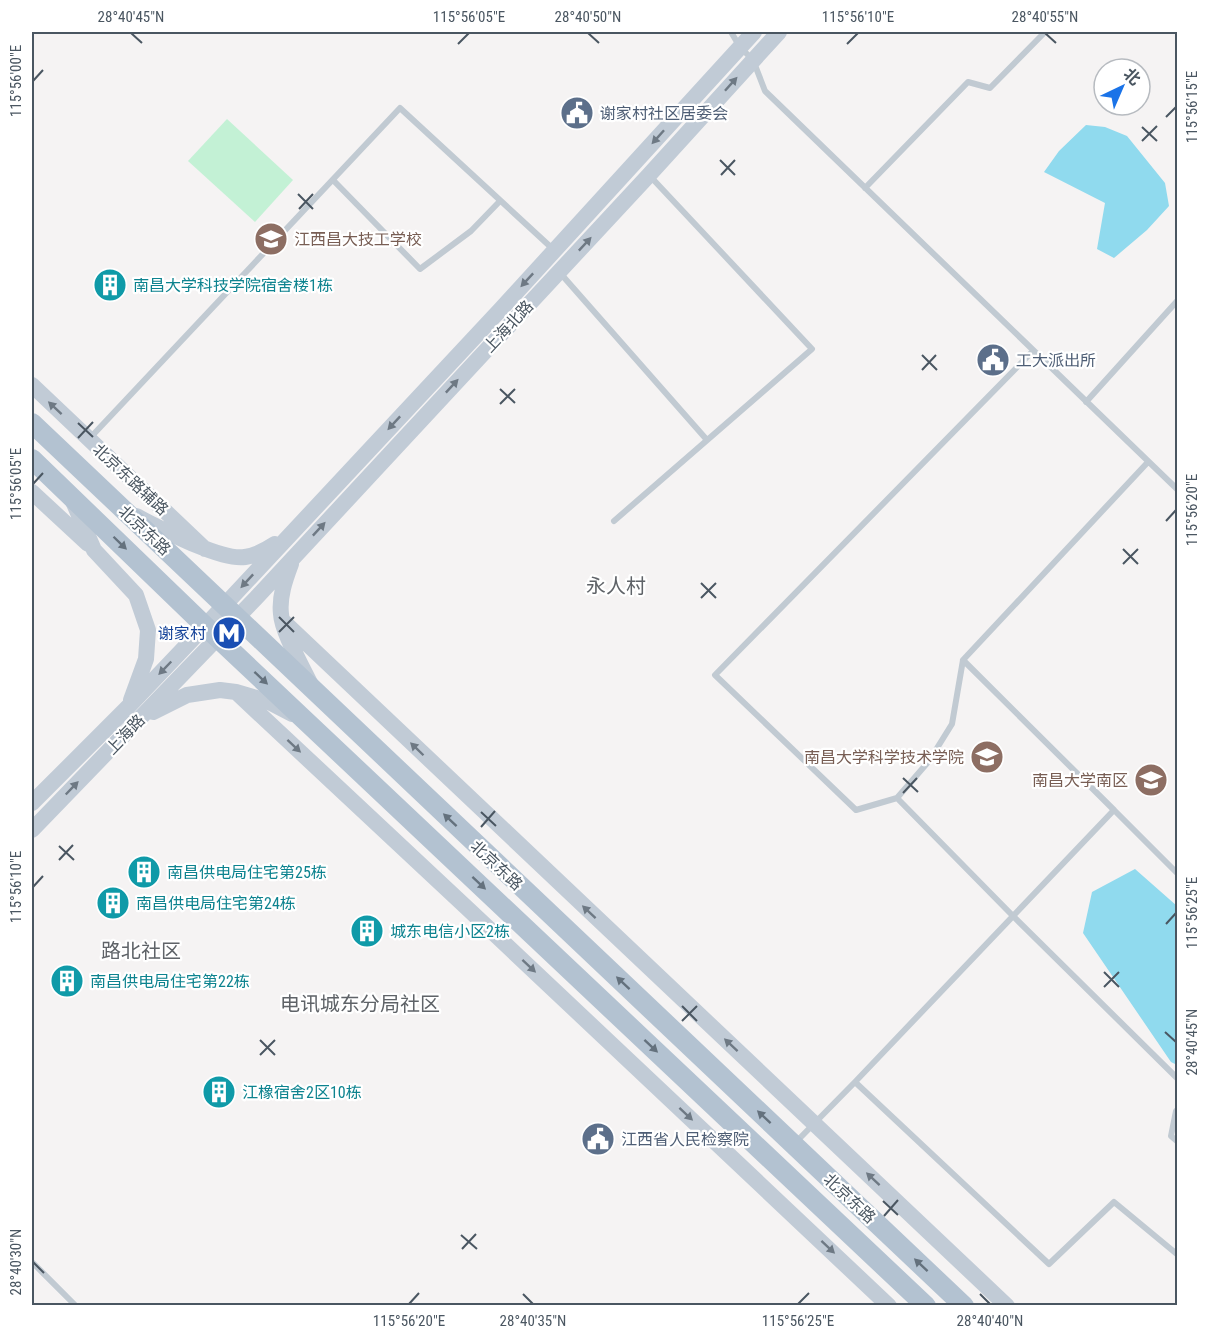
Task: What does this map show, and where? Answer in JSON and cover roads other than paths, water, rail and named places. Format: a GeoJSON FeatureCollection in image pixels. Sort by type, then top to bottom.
{"type":"FeatureCollection","features":[{"type":"Feature","properties":{"kind":"main road","name":"上海北路"},"geometry":{"type":"LineString","coordinates":[[231,612],[293,532],[754,32]]}},
{"type":"Feature","properties":{"kind":"main road","name":"上海北路"},"geometry":{"type":"LineString","coordinates":[[231,612],[293,558],[779,32]]}},
{"type":"Feature","properties":{"kind":"main road","name":"北京东路辅路"},"geometry":{"type":"LineString","coordinates":[[32,385],[205,549]]}},
{"type":"Feature","properties":{"kind":"main road","name":"北京东路"},"geometry":{"type":"LineString","coordinates":[[32,423],[964,1305]]}},
{"type":"Feature","properties":{"kind":"main road","name":"北京东路"},"geometry":{"type":"LineString","coordinates":[[32,459],[212,632],[926,1305]]}},
{"type":"Feature","properties":{"kind":"main road"},"geometry":{"type":"LineString","coordinates":[[32,492],[94,550],[136,595],[148,630],[146,659],[135,711],[186,695],[220,690],[267,701],[307,721]]}},
{"type":"Feature","properties":{"kind":"main road"},"geometry":{"type":"LineString","coordinates":[[70,496],[94,550]]}},
{"type":"Feature","properties":{"kind":"main road"},"geometry":{"type":"LineString","coordinates":[[125,511],[205,549],[244,558],[263,552],[293,532]]}},
{"type":"Feature","properties":{"kind":"main road"},"geometry":{"type":"LineString","coordinates":[[293,558],[283,586],[280,615],[288,639],[315,692]]}},
{"type":"Feature","properties":{"kind":"main road","name":"上海路"},"geometry":{"type":"LineString","coordinates":[[32,830],[135,711],[231,612]]}},
{"type":"Feature","properties":{"kind":"main road","name":"北京东路"},"geometry":{"type":"LineString","coordinates":[[283,621],[1007,1305]]}},
{"type":"Feature","properties":{"kind":"main road"},"geometry":{"type":"LineString","coordinates":[[236,692],[889,1305]]}},
{"type":"Feature","properties":{"kind":"main road","name":"上海路"},"geometry":{"type":"LineString","coordinates":[[32,803],[135,711]]}},
{"type":"Feature","properties":{"kind":"lane"},"geometry":{"type":"LineString","coordinates":[[731,32],[740,47],[753,60],[765,91],[1178,490]]}},
{"type":"Feature","properties":{"kind":"lane"},"geometry":{"type":"LineString","coordinates":[[864,188],[968,82],[990,88],[1045,32]]}},
{"type":"Feature","properties":{"kind":"lane"},"geometry":{"type":"LineString","coordinates":[[89,439],[400,108],[554,250]]}},
{"type":"Feature","properties":{"kind":"lane"},"geometry":{"type":"LineString","coordinates":[[614,521],[812,349],[649,175]]}},
{"type":"Feature","properties":{"kind":"lane"},"geometry":{"type":"LineString","coordinates":[[333,180],[420,269],[471,231],[500,201]]}},
{"type":"Feature","properties":{"kind":"lane"},"geometry":{"type":"LineString","coordinates":[[559,271],[707,440]]}},
{"type":"Feature","properties":{"kind":"lane"},"geometry":{"type":"LineString","coordinates":[[1086,402],[1178,300]]}},
{"type":"Feature","properties":{"kind":"lane"},"geometry":{"type":"LineString","coordinates":[[1033,351],[715,675],[856,810],[897,798],[929,761],[952,724],[963,660],[1148,462]]}},
{"type":"Feature","properties":{"kind":"lane"},"geometry":{"type":"LineString","coordinates":[[963,660],[1178,874]]}},
{"type":"Feature","properties":{"kind":"lane"},"geometry":{"type":"LineString","coordinates":[[897,798],[1178,1079]]}},
{"type":"Feature","properties":{"kind":"lane"},"geometry":{"type":"LineString","coordinates":[[793,1144],[1114,810]]}},
{"type":"Feature","properties":{"kind":"lane"},"geometry":{"type":"LineString","coordinates":[[855,1082],[1049,1264],[1114,1202],[1178,1255]]}},
{"type":"Feature","properties":{"kind":"lane"},"geometry":{"type":"LineString","coordinates":[[1178,1109],[1171,1136],[1178,1142]]}},
{"type":"Feature","properties":{"kind":"lane"},"geometry":{"type":"LineString","coordinates":[[32,1262],[76,1305]]}},
{"type":"Feature","properties":{"kind":"water"},"geometry":{"type":"Polygon","coordinates":[[[1086,125],[1105,127],[1127,136],[1165,183],[1169,206],[1147,230],[1114,258],[1097,249],[1105,203],[1044,172],[1059,151],[1086,125]]]}},
{"type":"Feature","properties":{"kind":"water"},"geometry":{"type":"Polygon","coordinates":[[[1135,869],[1177,906],[1177,1065],[1171,1062],[1083,933],[1092,892],[1135,869]]]}},
{"type":"Feature","properties":{"kind":"place","name":"谢家村社区居委会"},"geometry":{"type":"Point","coordinates":[577,113]}},
{"type":"Feature","properties":{"kind":"place","name":"江西昌大技工学校"},"geometry":{"type":"Point","coordinates":[271,239]}},
{"type":"Feature","properties":{"kind":"place","name":"南昌大学科技学院宿舍楼1栋"},"geometry":{"type":"Point","coordinates":[110,285]}},
{"type":"Feature","properties":{"kind":"place","name":"工大派出所"},"geometry":{"type":"Point","coordinates":[993,360]}},
{"type":"Feature","properties":{"kind":"place","name":"谢家村"},"geometry":{"type":"Point","coordinates":[229,633]}},
{"type":"Feature","properties":{"kind":"place","name":"南昌大学科学技术学院"},"geometry":{"type":"Point","coordinates":[987,757]}},
{"type":"Feature","properties":{"kind":"place","name":"南昌大学南区"},"geometry":{"type":"Point","coordinates":[1151,780]}},
{"type":"Feature","properties":{"kind":"place","name":"南昌供电局住宅第25栋"},"geometry":{"type":"Point","coordinates":[144,872]}},
{"type":"Feature","properties":{"kind":"place","name":"南昌供电局住宅第24栋"},"geometry":{"type":"Point","coordinates":[113,903]}},
{"type":"Feature","properties":{"kind":"place","name":"城东电信小区2栋"},"geometry":{"type":"Point","coordinates":[367,931]}},
{"type":"Feature","properties":{"kind":"place","name":"南昌供电局住宅第22栋"},"geometry":{"type":"Point","coordinates":[67,981]}},
{"type":"Feature","properties":{"kind":"place","name":"江橡宿舍2区10栋"},"geometry":{"type":"Point","coordinates":[219,1092]}},
{"type":"Feature","properties":{"kind":"place","name":"江西省人民检察院"},"geometry":{"type":"Point","coordinates":[598,1139]}},
{"type":"Feature","properties":{"kind":"district","name":"永人村"},"geometry":{"type":"Point","coordinates":[616,586]}},
{"type":"Feature","properties":{"kind":"district","name":"路北社区"},"geometry":{"type":"Point","coordinates":[141,951]}},
{"type":"Feature","properties":{"kind":"district","name":"电讯城东分局社区"},"geometry":{"type":"Point","coordinates":[360,1004]}}]}
